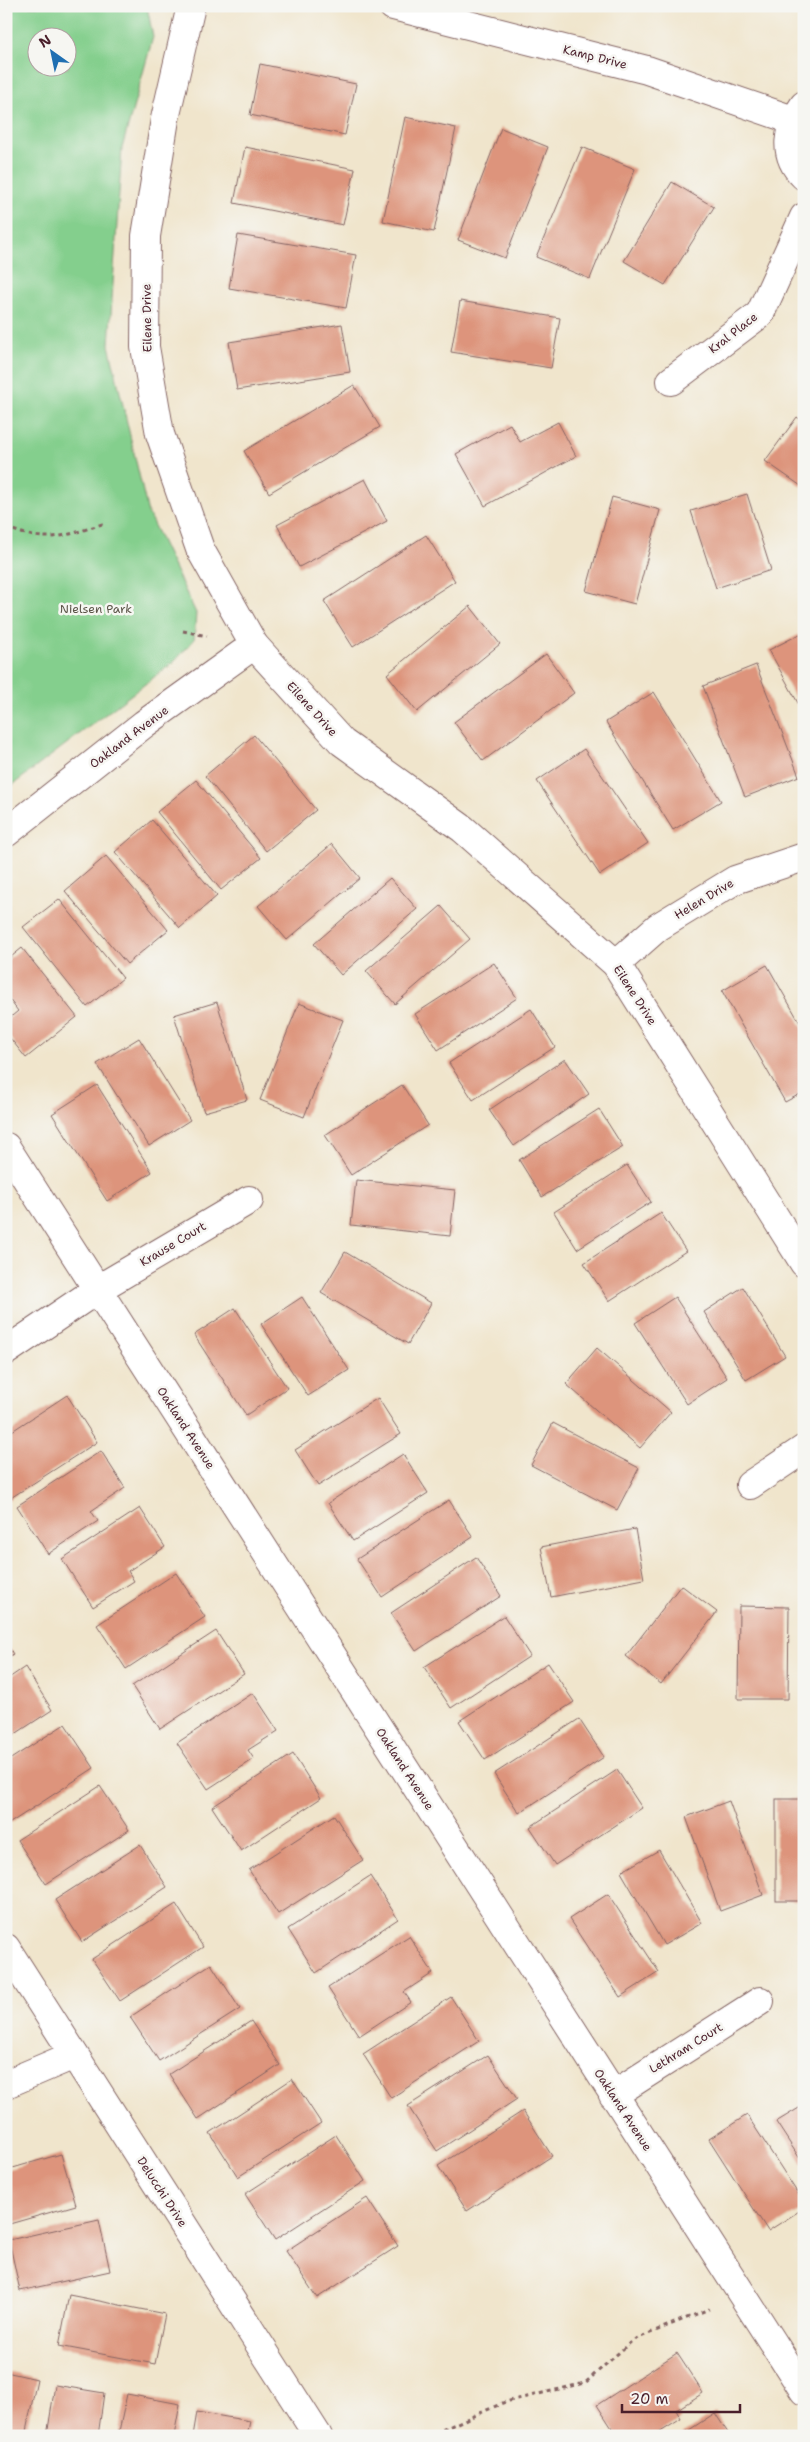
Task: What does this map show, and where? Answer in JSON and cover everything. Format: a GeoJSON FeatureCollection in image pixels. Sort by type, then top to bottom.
{"type":"FeatureCollection","features":[{"type":"Feature","properties":{"kind":"street","name":"Eilene Drive"},"geometry":{"type":"LineString","coordinates":[[191,6],[165,119],[146,236],[146,347],[160,434],[200,549],[254,645],[342,742],[462,829],[616,964],[804,1263]]}},
{"type":"Feature","properties":{"kind":"street","name":"Kamp Drive"},"geometry":{"type":"LineString","coordinates":[[393,6],[647,70],[798,113]]}},
{"type":"Feature","properties":{"kind":"street"},"geometry":{"type":"LineString","coordinates":[[798,113],[788,139],[792,158],[804,176]]}},
{"type":"Feature","properties":{"kind":"street","name":"Kral Place"},"geometry":{"type":"LineString","coordinates":[[671,381],[760,314],[804,217]]}},
{"type":"Feature","properties":{"kind":"street","name":"Oakland Avenue"},"geometry":{"type":"LineString","coordinates":[[6,833],[144,724],[254,645]]}},
{"type":"Feature","properties":{"kind":"street","name":"Helen Drive"},"geometry":{"type":"LineString","coordinates":[[616,964],[658,927],[735,880],[804,857]]}},
{"type":"Feature","properties":{"kind":"street","name":"Oakland Avenue"},"geometry":{"type":"LineString","coordinates":[[6,1147],[612,2095],[804,2391]]}},
{"type":"Feature","properties":{"kind":"street","name":"Krause Court"},"geometry":{"type":"LineString","coordinates":[[6,1351],[98,1289],[249,1200]]}},
{"type":"Feature","properties":{"kind":"street"},"geometry":{"type":"LineString","coordinates":[[750,1485],[804,1450]]}},
{"type":"Feature","properties":{"kind":"street","name":"Delucchi Drive"},"geometry":{"type":"LineString","coordinates":[[6,1948],[318,2436]]}},
{"type":"Feature","properties":{"kind":"street","name":"Lethram Court"},"geometry":{"type":"LineString","coordinates":[[612,2095],[760,2001]]}},
{"type":"Feature","properties":{"kind":"street"},"geometry":{"type":"LineString","coordinates":[[6,2084],[74,2056]]}},
{"type":"Feature","properties":{"kind":"path"},"geometry":{"type":"LineString","coordinates":[[6,527],[26,536],[58,538],[105,523]]}},
{"type":"Feature","properties":{"kind":"path"},"geometry":{"type":"LineString","coordinates":[[428,2436],[505,2402],[585,2383],[633,2340],[743,2296]]}},
{"type":"Feature","properties":{"kind":"green space","name":"Nielsen Park"},"geometry":{"type":"Polygon","coordinates":[[[6,6],[147,6],[153,37],[122,148],[109,345],[148,513],[196,613],[194,640],[174,662],[6,790],[6,6]]]}},
{"type":"Feature","properties":{"kind":"building"},"geometry":{"type":"Polygon","coordinates":[[[260,64],[356,84],[345,135],[250,115],[260,64]]]}},
{"type":"Feature","properties":{"kind":"building"},"geometry":{"type":"Polygon","coordinates":[[[405,117],[456,128],[434,232],[383,221],[405,117]]]}},
{"type":"Feature","properties":{"kind":"building"},"geometry":{"type":"Polygon","coordinates":[[[501,128],[548,147],[505,258],[458,240],[501,128]]]}},
{"type":"Feature","properties":{"kind":"building"},"geometry":{"type":"Polygon","coordinates":[[[245,147],[355,169],[343,225],[234,203],[245,147]]]}},
{"type":"Feature","properties":{"kind":"building"},"geometry":{"type":"Polygon","coordinates":[[[582,147],[635,169],[590,279],[536,257],[582,147]]]}},
{"type":"Feature","properties":{"kind":"building"},"geometry":{"type":"Polygon","coordinates":[[[672,182],[714,207],[665,285],[624,261],[672,182]]]}},
{"type":"Feature","properties":{"kind":"building"},"geometry":{"type":"Polygon","coordinates":[[[238,235],[356,255],[346,308],[229,288],[238,235]]]}},
{"type":"Feature","properties":{"kind":"building"},"geometry":{"type":"Polygon","coordinates":[[[460,301],[560,318],[551,368],[451,352],[460,301]]]}},
{"type":"Feature","properties":{"kind":"building"},"geometry":{"type":"Polygon","coordinates":[[[342,324],[350,372],[237,390],[229,342],[342,324]]]}},
{"type":"Feature","properties":{"kind":"building"},"geometry":{"type":"Polygon","coordinates":[[[354,385],[380,427],[269,493],[244,451],[354,385]]]}},
{"type":"Feature","properties":{"kind":"building"},"geometry":{"type":"Polygon","coordinates":[[[797,417],[804,422],[804,488],[765,461],[797,417]]]}},
{"type":"Feature","properties":{"kind":"building"},"geometry":{"type":"Polygon","coordinates":[[[558,422],[576,456],[485,506],[456,454],[510,424],[520,442],[558,422]]]}},
{"type":"Feature","properties":{"kind":"building"},"geometry":{"type":"Polygon","coordinates":[[[365,479],[387,521],[299,567],[277,525],[365,479]]]}},
{"type":"Feature","properties":{"kind":"building"},"geometry":{"type":"Polygon","coordinates":[[[747,494],[771,570],[716,588],[691,511],[747,494]]]}},
{"type":"Feature","properties":{"kind":"building"},"geometry":{"type":"Polygon","coordinates":[[[612,497],[660,510],[635,604],[586,591],[612,497]]]}},
{"type":"Feature","properties":{"kind":"building"},"geometry":{"type":"Polygon","coordinates":[[[426,535],[455,581],[353,647],[324,601],[426,535]]]}},
{"type":"Feature","properties":{"kind":"building"},"geometry":{"type":"Polygon","coordinates":[[[470,606],[500,644],[417,712],[387,674],[470,606]]]}},
{"type":"Feature","properties":{"kind":"building"},"geometry":{"type":"Polygon","coordinates":[[[804,632],[804,714],[769,650],[804,632]]]}},
{"type":"Feature","properties":{"kind":"building"},"geometry":{"type":"Polygon","coordinates":[[[546,654],[574,693],[483,761],[454,722],[546,654]]]}},
{"type":"Feature","properties":{"kind":"building"},"geometry":{"type":"Polygon","coordinates":[[[756,665],[799,776],[745,797],[703,686],[756,665]]]}},
{"type":"Feature","properties":{"kind":"building"},"geometry":{"type":"Polygon","coordinates":[[[654,692],[721,801],[673,830],[606,722],[654,692]]]}},
{"type":"Feature","properties":{"kind":"building"},"geometry":{"type":"Polygon","coordinates":[[[254,735],[316,810],[266,851],[205,776],[254,735]]]}},
{"type":"Feature","properties":{"kind":"building"},"geometry":{"type":"Polygon","coordinates":[[[584,749],[648,843],[600,875],[537,781],[584,749]]]}},
{"type":"Feature","properties":{"kind":"building"},"geometry":{"type":"Polygon","coordinates":[[[196,780],[261,858],[221,890],[157,812],[196,780]]]}},
{"type":"Feature","properties":{"kind":"building"},"geometry":{"type":"Polygon","coordinates":[[[152,820],[217,896],[180,928],[115,852],[152,820]]]}},
{"type":"Feature","properties":{"kind":"building"},"geometry":{"type":"Polygon","coordinates":[[[332,844],[360,878],[287,940],[258,906],[332,844]]]}},
{"type":"Feature","properties":{"kind":"building"},"geometry":{"type":"Polygon","coordinates":[[[106,856],[168,930],[127,964],[65,891],[106,856]]]}},
{"type":"Feature","properties":{"kind":"building"},"geometry":{"type":"Polygon","coordinates":[[[390,878],[417,909],[341,975],[314,944],[390,878]]]}},
{"type":"Feature","properties":{"kind":"building"},"geometry":{"type":"Polygon","coordinates":[[[59,899],[123,978],[87,1007],[23,927],[59,899]]]}},
{"type":"Feature","properties":{"kind":"building"},"geometry":{"type":"Polygon","coordinates":[[[441,906],[470,939],[395,1004],[366,971],[441,906]]]}},
{"type":"Feature","properties":{"kind":"building"},"geometry":{"type":"Polygon","coordinates":[[[22,948],[77,1017],[26,1058],[6,1033],[6,1021],[18,1011],[6,995],[6,961],[22,948]]]}},
{"type":"Feature","properties":{"kind":"building"},"geometry":{"type":"Polygon","coordinates":[[[494,963],[517,998],[438,1050],[415,1014],[494,963]]]}},
{"type":"Feature","properties":{"kind":"building"},"geometry":{"type":"Polygon","coordinates":[[[767,965],[804,1030],[804,1092],[785,1102],[722,991],[767,965]]]}},
{"type":"Feature","properties":{"kind":"building"},"geometry":{"type":"Polygon","coordinates":[[[217,1002],[247,1100],[204,1112],[174,1015],[217,1002]]]}},
{"type":"Feature","properties":{"kind":"building"},"geometry":{"type":"Polygon","coordinates":[[[299,1003],[343,1020],[304,1117],[260,1100],[299,1003]]]}},
{"type":"Feature","properties":{"kind":"building"},"geometry":{"type":"Polygon","coordinates":[[[531,1009],[555,1047],[473,1100],[449,1063],[531,1009]]]}},
{"type":"Feature","properties":{"kind":"building"},"geometry":{"type":"Polygon","coordinates":[[[139,1038],[190,1120],[149,1146],[97,1064],[139,1038]]]}},
{"type":"Feature","properties":{"kind":"building"},"geometry":{"type":"Polygon","coordinates":[[[565,1059],[589,1094],[514,1146],[489,1110],[565,1059]]]}},
{"type":"Feature","properties":{"kind":"building"},"geometry":{"type":"Polygon","coordinates":[[[97,1085],[152,1172],[107,1201],[52,1114],[97,1085]]]}},
{"type":"Feature","properties":{"kind":"building"},"geometry":{"type":"Polygon","coordinates":[[[402,1085],[428,1125],[351,1175],[325,1135],[402,1085]]]}},
{"type":"Feature","properties":{"kind":"building"},"geometry":{"type":"Polygon","coordinates":[[[599,1109],[623,1147],[542,1197],[519,1160],[599,1109]]]}},
{"type":"Feature","properties":{"kind":"building"},"geometry":{"type":"Polygon","coordinates":[[[627,1165],[651,1202],[577,1249],[554,1212],[627,1165]]]}},
{"type":"Feature","properties":{"kind":"building"},"geometry":{"type":"Polygon","coordinates":[[[356,1180],[455,1190],[450,1236],[351,1225],[356,1180]]]}},
{"type":"Feature","properties":{"kind":"building"},"geometry":{"type":"Polygon","coordinates":[[[661,1213],[686,1251],[609,1301],[584,1263],[661,1213]]]}},
{"type":"Feature","properties":{"kind":"building"},"geometry":{"type":"Polygon","coordinates":[[[345,1252],[431,1303],[408,1344],[321,1293],[345,1252]]]}},
{"type":"Feature","properties":{"kind":"building"},"geometry":{"type":"Polygon","coordinates":[[[743,1287],[785,1356],[746,1380],[704,1312],[743,1287]]]}},
{"type":"Feature","properties":{"kind":"building"},"geometry":{"type":"Polygon","coordinates":[[[302,1297],[349,1370],[308,1396],[261,1324],[302,1297]]]}},
{"type":"Feature","properties":{"kind":"building"},"geometry":{"type":"Polygon","coordinates":[[[675,1297],[727,1378],[687,1404],[635,1323],[675,1297]]]}},
{"type":"Feature","properties":{"kind":"building"},"geometry":{"type":"Polygon","coordinates":[[[235,1308],[287,1388],[246,1415],[194,1335],[235,1308]]]}},
{"type":"Feature","properties":{"kind":"building"},"geometry":{"type":"Polygon","coordinates":[[[597,1348],[671,1412],[640,1448],[566,1384],[597,1348]]]}},
{"type":"Feature","properties":{"kind":"building"},"geometry":{"type":"Polygon","coordinates":[[[67,1395],[97,1442],[6,1501],[6,1435],[67,1395]]]}},
{"type":"Feature","properties":{"kind":"building"},"geometry":{"type":"Polygon","coordinates":[[[378,1398],[401,1434],[318,1486],[295,1450],[378,1398]]]}},
{"type":"Feature","properties":{"kind":"building"},"geometry":{"type":"Polygon","coordinates":[[[553,1423],[639,1468],[617,1510],[531,1465],[553,1423]]]}},
{"type":"Feature","properties":{"kind":"building"},"geometry":{"type":"Polygon","coordinates":[[[101,1451],[125,1488],[91,1511],[98,1521],[48,1554],[17,1506],[101,1451]]]}},
{"type":"Feature","properties":{"kind":"building"},"geometry":{"type":"Polygon","coordinates":[[[403,1454],[428,1493],[353,1541],[328,1503],[403,1454]]]}},
{"type":"Feature","properties":{"kind":"building"},"geometry":{"type":"Polygon","coordinates":[[[449,1500],[473,1537],[382,1597],[357,1559],[449,1500]]]}},
{"type":"Feature","properties":{"kind":"building"},"geometry":{"type":"Polygon","coordinates":[[[140,1508],[165,1547],[128,1571],[134,1581],[93,1607],[62,1559],[140,1508]]]}},
{"type":"Feature","properties":{"kind":"building"},"geometry":{"type":"Polygon","coordinates":[[[635,1529],[644,1579],[551,1597],[541,1547],[635,1529]]]}},
{"type":"Feature","properties":{"kind":"building"},"geometry":{"type":"Polygon","coordinates":[[[476,1557],[501,1596],[416,1651],[391,1613],[476,1557]]]}},
{"type":"Feature","properties":{"kind":"building"},"geometry":{"type":"Polygon","coordinates":[[[176,1573],[205,1617],[126,1669],[97,1625],[176,1573]]]}},
{"type":"Feature","properties":{"kind":"building"},"geometry":{"type":"Polygon","coordinates":[[[681,1585],[717,1612],[661,1684],[626,1656],[681,1585]]]}},
{"type":"Feature","properties":{"kind":"building"},"geometry":{"type":"Polygon","coordinates":[[[739,1606],[789,1607],[788,1699],[738,1699],[739,1606]]]}},
{"type":"Feature","properties":{"kind":"building"},"geometry":{"type":"Polygon","coordinates":[[[504,1616],[530,1656],[451,1708],[424,1667],[504,1616]]]}},
{"type":"Feature","properties":{"kind":"building"},"geometry":{"type":"Polygon","coordinates":[[[216,1631],[244,1674],[160,1729],[132,1686],[216,1631]]]}},
{"type":"Feature","properties":{"kind":"building"},"geometry":{"type":"Polygon","coordinates":[[[6,1643],[13,1654],[6,1659],[6,1643]]]}},
{"type":"Feature","properties":{"kind":"building"},"geometry":{"type":"Polygon","coordinates":[[[548,1663],[574,1702],[485,1760],[459,1721],[548,1663]]]}},
{"type":"Feature","properties":{"kind":"building"},"geometry":{"type":"Polygon","coordinates":[[[25,1667],[52,1710],[6,1740],[6,1680],[25,1667]]]}},
{"type":"Feature","properties":{"kind":"building"},"geometry":{"type":"Polygon","coordinates":[[[253,1693],[278,1731],[248,1750],[254,1759],[208,1789],[177,1743],[253,1693]]]}},
{"type":"Feature","properties":{"kind":"building"},"geometry":{"type":"Polygon","coordinates":[[[579,1719],[604,1757],[519,1813],[494,1774],[579,1719]]]}},
{"type":"Feature","properties":{"kind":"building"},"geometry":{"type":"Polygon","coordinates":[[[65,1724],[94,1768],[7,1825],[6,1762],[65,1724]]]}},
{"type":"Feature","properties":{"kind":"building"},"geometry":{"type":"Polygon","coordinates":[[[293,1754],[321,1798],[241,1851],[212,1807],[293,1754]]]}},
{"type":"Feature","properties":{"kind":"building"},"geometry":{"type":"Polygon","coordinates":[[[617,1770],[642,1808],[555,1865],[530,1827],[617,1770]]]}},
{"type":"Feature","properties":{"kind":"building"},"geometry":{"type":"Polygon","coordinates":[[[100,1786],[129,1830],[46,1884],[17,1840],[100,1786]]]}},
{"type":"Feature","properties":{"kind":"building"},"geometry":{"type":"Polygon","coordinates":[[[776,1799],[804,1799],[804,1901],[776,1901],[776,1799]]]}},
{"type":"Feature","properties":{"kind":"building"},"geometry":{"type":"Polygon","coordinates":[[[729,1801],[763,1895],[720,1911],[686,1817],[729,1801]]]}},
{"type":"Feature","properties":{"kind":"building"},"geometry":{"type":"Polygon","coordinates":[[[334,1815],[363,1860],[278,1914],[249,1870],[334,1815]]]}},
{"type":"Feature","properties":{"kind":"building"},"geometry":{"type":"Polygon","coordinates":[[[140,1845],[167,1887],[82,1942],[55,1900],[140,1845]]]}},
{"type":"Feature","properties":{"kind":"building"},"geometry":{"type":"Polygon","coordinates":[[[659,1850],[702,1923],[664,1945],[621,1872],[659,1850]]]}},
{"type":"Feature","properties":{"kind":"building"},"geometry":{"type":"Polygon","coordinates":[[[370,1876],[398,1919],[316,1973],[288,1929],[370,1876]]]}},
{"type":"Feature","properties":{"kind":"building"},"geometry":{"type":"Polygon","coordinates":[[[608,1894],[659,1972],[620,1997],[569,1919],[608,1894]]]}},
{"type":"Feature","properties":{"kind":"building"},"geometry":{"type":"Polygon","coordinates":[[[176,1904],[203,1947],[120,2001],[92,1959],[176,1904]]]}},
{"type":"Feature","properties":{"kind":"building"},"geometry":{"type":"Polygon","coordinates":[[[409,1936],[433,1973],[404,1992],[411,2002],[359,2036],[328,1988],[409,1936]]]}},
{"type":"Feature","properties":{"kind":"building"},"geometry":{"type":"Polygon","coordinates":[[[211,1964],[240,2009],[159,2061],[130,2017],[211,1964]]]}},
{"type":"Feature","properties":{"kind":"building"},"geometry":{"type":"Polygon","coordinates":[[[451,1997],[479,2041],[391,2098],[363,2054],[451,1997]]]}},
{"type":"Feature","properties":{"kind":"building"},"geometry":{"type":"Polygon","coordinates":[[[251,2021],[280,2065],[198,2119],[169,2074],[251,2021]]]}},
{"type":"Feature","properties":{"kind":"building"},"geometry":{"type":"Polygon","coordinates":[[[488,2055],[517,2099],[437,2151],[408,2106],[488,2055]]]}},
{"type":"Feature","properties":{"kind":"building"},"geometry":{"type":"Polygon","coordinates":[[[292,2079],[321,2123],[238,2177],[210,2133],[292,2079]]]}},
{"type":"Feature","properties":{"kind":"building"},"geometry":{"type":"Polygon","coordinates":[[[804,2105],[804,2165],[776,2122],[804,2105]]]}},
{"type":"Feature","properties":{"kind":"building"},"geometry":{"type":"Polygon","coordinates":[[[523,2111],[552,2156],[467,2211],[438,2166],[523,2111]]]}},
{"type":"Feature","properties":{"kind":"building"},"geometry":{"type":"Polygon","coordinates":[[[747,2115],[804,2203],[804,2208],[768,2231],[709,2139],[747,2115]]]}},
{"type":"Feature","properties":{"kind":"building"},"geometry":{"type":"Polygon","coordinates":[[[336,2135],[365,2181],[275,2240],[245,2194],[336,2135]]]}},
{"type":"Feature","properties":{"kind":"building"},"geometry":{"type":"Polygon","coordinates":[[[61,2154],[76,2205],[6,2225],[6,2170],[61,2154]]]}},
{"type":"Feature","properties":{"kind":"building"},"geometry":{"type":"Polygon","coordinates":[[[367,2198],[398,2246],[317,2298],[286,2251],[367,2198]]]}},
{"type":"Feature","properties":{"kind":"building"},"geometry":{"type":"Polygon","coordinates":[[[99,2220],[110,2271],[20,2291],[9,2240],[99,2220]]]}},
{"type":"Feature","properties":{"kind":"building"},"geometry":{"type":"Polygon","coordinates":[[[69,2295],[165,2314],[155,2364],[59,2346],[69,2295]]]}},
{"type":"Feature","properties":{"kind":"building"},"geometry":{"type":"Polygon","coordinates":[[[677,2353],[703,2393],[676,2410],[681,2419],[654,2436],[617,2436],[597,2405],[677,2353]]]}},
{"type":"Feature","properties":{"kind":"building"},"geometry":{"type":"Polygon","coordinates":[[[6,2372],[37,2379],[25,2436],[6,2436],[6,2372]]]}},
{"type":"Feature","properties":{"kind":"building"},"geometry":{"type":"Polygon","coordinates":[[[55,2385],[104,2393],[98,2436],[47,2436],[55,2385]]]}},
{"type":"Feature","properties":{"kind":"building"},"geometry":{"type":"Polygon","coordinates":[[[127,2394],[180,2404],[174,2436],[118,2436],[127,2394]]]}},
{"type":"Feature","properties":{"kind":"building"},"geometry":{"type":"Polygon","coordinates":[[[197,2412],[250,2421],[247,2436],[193,2436],[197,2412]]]}},
{"type":"Feature","properties":{"kind":"building"},"geometry":{"type":"Polygon","coordinates":[[[715,2413],[730,2436],[680,2436],[715,2413]]]}}]}
